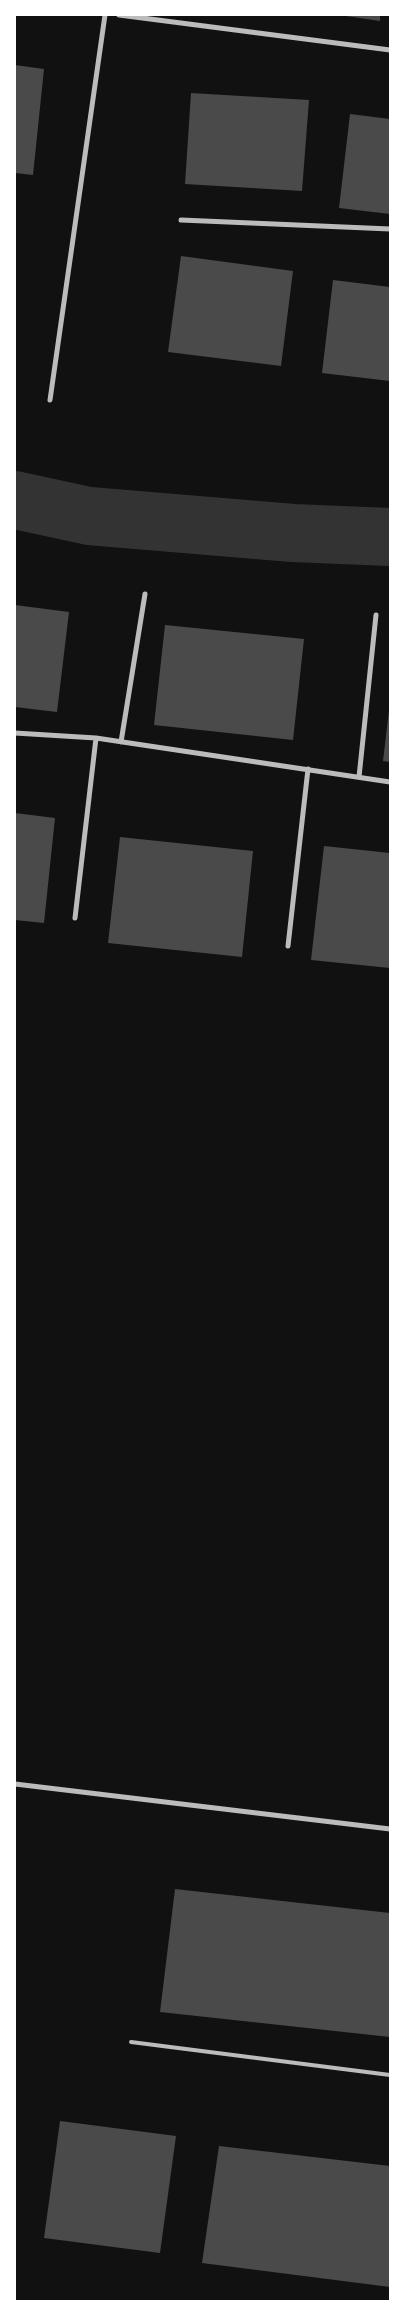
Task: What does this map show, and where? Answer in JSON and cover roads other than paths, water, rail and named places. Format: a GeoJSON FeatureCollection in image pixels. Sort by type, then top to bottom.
{"type":"FeatureCollection","features":[{"type":"Feature","properties":{"kind":"street"},"geometry":{"type":"LineString","coordinates":[[50,400],[105,15]]}},
{"type":"Feature","properties":{"kind":"street"},"geometry":{"type":"LineString","coordinates":[[119,15],[390,50]]}},
{"type":"Feature","properties":{"kind":"street"},"geometry":{"type":"LineString","coordinates":[[180,220],[390,230]]}},
{"type":"Feature","properties":{"kind":"street"},"geometry":{"type":"LineString","coordinates":[[121,742],[145,594]]}},
{"type":"Feature","properties":{"kind":"street"},"geometry":{"type":"LineString","coordinates":[[359,777],[376,615]]}},
{"type":"Feature","properties":{"kind":"street"},"geometry":{"type":"LineString","coordinates":[[15,733],[96,738],[390,782]]}},
{"type":"Feature","properties":{"kind":"street"},"geometry":{"type":"LineString","coordinates":[[75,918],[96,738]]}},
{"type":"Feature","properties":{"kind":"street"},"geometry":{"type":"LineString","coordinates":[[288,946],[308,769]]}},
{"type":"Feature","properties":{"kind":"street"},"geometry":{"type":"LineString","coordinates":[[15,1784],[390,1829]]}},
{"type":"Feature","properties":{"kind":"lane"},"geometry":{"type":"LineString","coordinates":[[132,2042],[390,2075]]}},
{"type":"Feature","properties":{"kind":"waterway"},"geometry":{"type":"LineString","coordinates":[[15,500],[89,516],[293,533],[390,537]]}}]}
